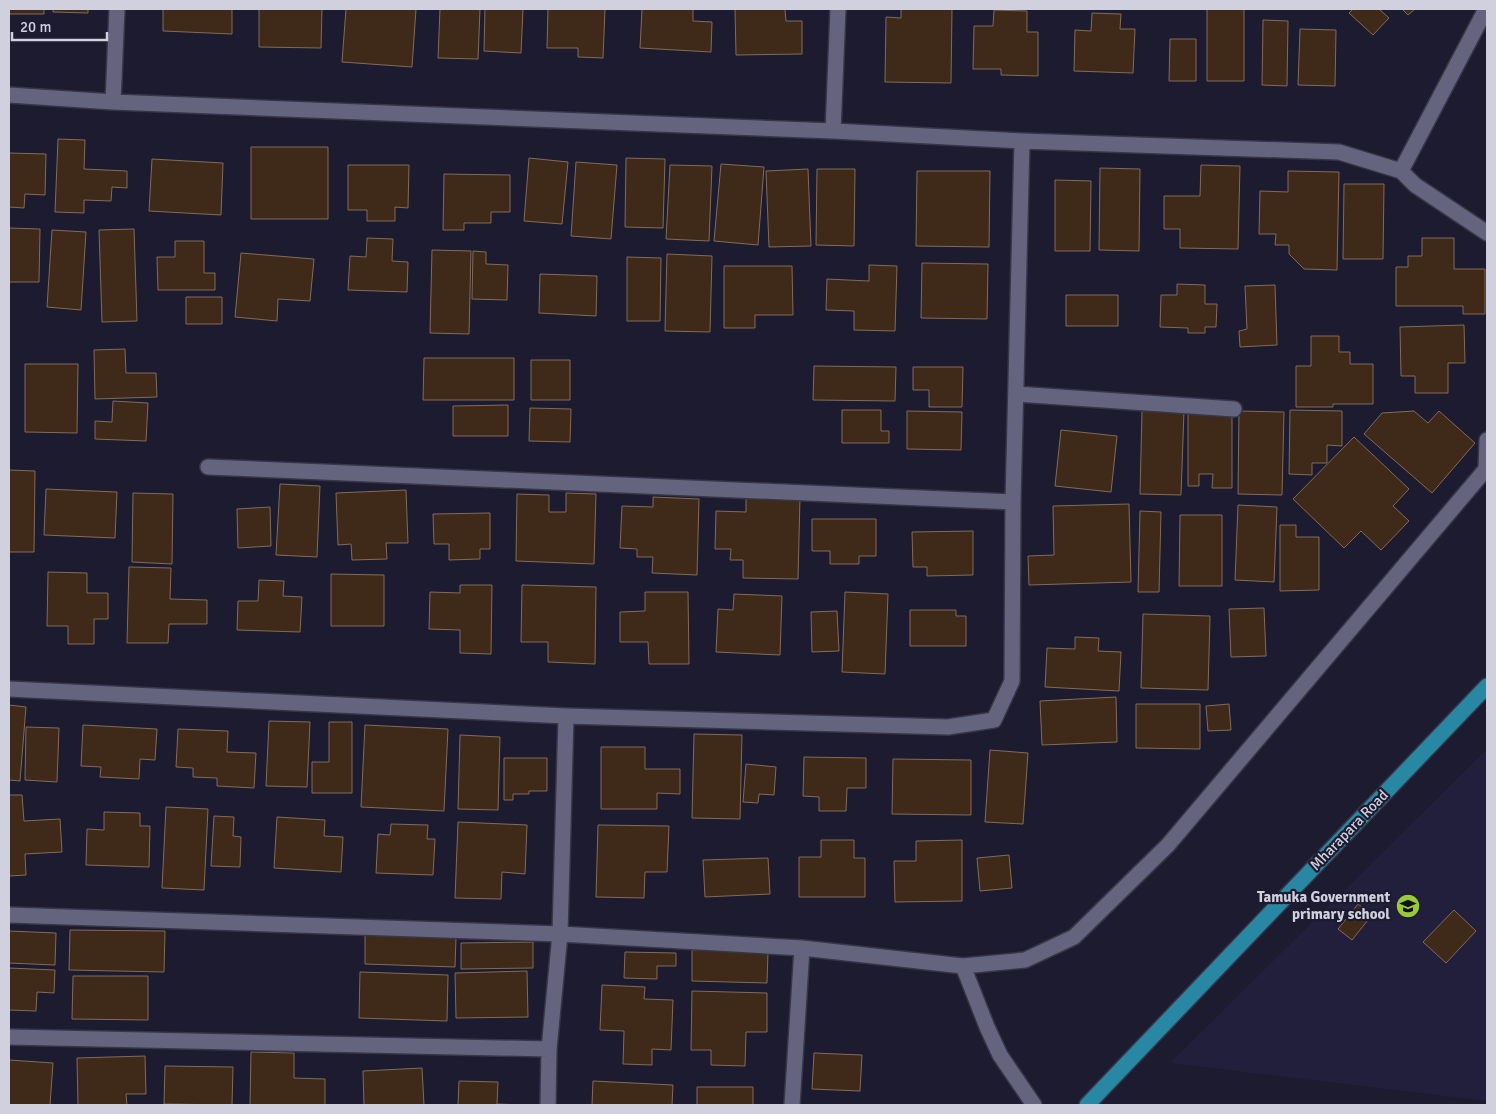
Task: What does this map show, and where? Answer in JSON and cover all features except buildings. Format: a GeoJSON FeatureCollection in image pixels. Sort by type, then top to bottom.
{"type":"FeatureCollection","features":[{"type":"Feature","properties":{"kind":"main road","name":"Mharapara Road"},"geometry":{"type":"LineString","coordinates":[[1087,1105],[1487,686]]}},
{"type":"Feature","properties":{"kind":"street"},"geometry":{"type":"LineString","coordinates":[[113,102],[117,9]]}},
{"type":"Feature","properties":{"kind":"street"},"geometry":{"type":"LineString","coordinates":[[833,131],[838,9]]}},
{"type":"Feature","properties":{"kind":"street"},"geometry":{"type":"LineString","coordinates":[[1401,171],[1486,9]]}},
{"type":"Feature","properties":{"kind":"street"},"geometry":{"type":"LineString","coordinates":[[9,95],[113,102],[833,131],[1022,141],[1339,152],[1401,171],[1415,185],[1487,233]]}},
{"type":"Feature","properties":{"kind":"street"},"geometry":{"type":"LineString","coordinates":[[9,689],[566,716],[948,727],[994,720],[1012,681],[1013,502],[1022,141]]}},
{"type":"Feature","properties":{"kind":"street"},"geometry":{"type":"LineString","coordinates":[[1016,394],[1234,409]]}},
{"type":"Feature","properties":{"kind":"street"},"geometry":{"type":"LineString","coordinates":[[9,915],[560,934],[802,948],[963,966],[1025,960],[1074,937],[1168,846],[1486,468],[1487,440]]}},
{"type":"Feature","properties":{"kind":"street"},"geometry":{"type":"LineString","coordinates":[[208,467],[1013,502]]}},
{"type":"Feature","properties":{"kind":"street"},"geometry":{"type":"LineString","coordinates":[[548,1105],[549,1049],[560,934],[566,716]]}},
{"type":"Feature","properties":{"kind":"street"},"geometry":{"type":"LineString","coordinates":[[792,1105],[802,948]]}},
{"type":"Feature","properties":{"kind":"street"},"geometry":{"type":"LineString","coordinates":[[963,966],[983,1019],[1000,1055],[1034,1105]]}},
{"type":"Feature","properties":{"kind":"street"},"geometry":{"type":"LineString","coordinates":[[9,1037],[549,1049]]}},
{"type":"Feature","properties":{"kind":"shaded area","name":"Tamuka Government primary school"},"geometry":{"type":"Polygon","coordinates":[[[1487,749],[1487,1101],[1170,1063],[1487,749]]]}},
{"type":"Feature","properties":{"kind":"place","name":"Tamuka Government primary school"},"geometry":{"type":"Point","coordinates":[1408,906]}}]}
